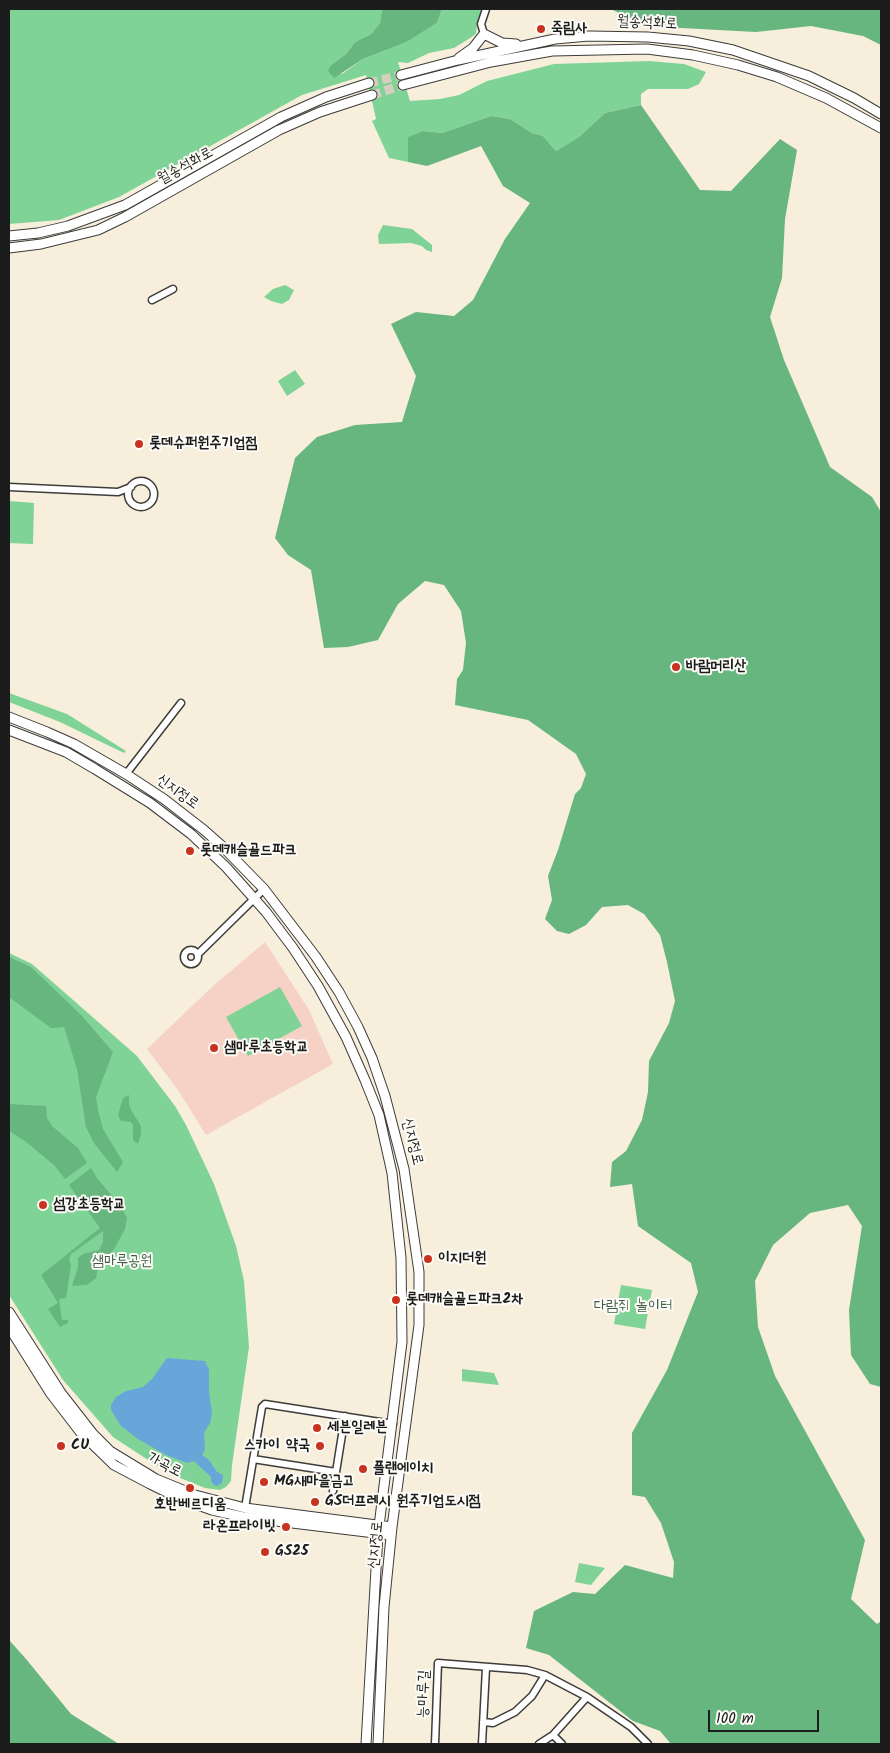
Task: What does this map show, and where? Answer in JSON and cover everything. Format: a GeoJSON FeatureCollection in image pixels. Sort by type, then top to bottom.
{"type":"FeatureCollection","features":[{"type":"Feature","properties":{"kind":"street"},"geometry":{"type":"LineString","coordinates":[[486,9],[481,24],[490,58]]}},
{"type":"Feature","properties":{"kind":"street"},"geometry":{"type":"LineString","coordinates":[[484,34],[502,44],[530,44]]}},
{"type":"Feature","properties":{"kind":"street"},"geometry":{"type":"LineString","coordinates":[[458,60],[473,48],[484,34]]}},
{"type":"Feature","properties":{"kind":"street","name":"월송석화로"},"geometry":{"type":"LineString","coordinates":[[403,85],[530,44],[555,39],[618,36],[648,37],[696,42],[733,50],[809,76],[854,98],[881,114]]}},
{"type":"Feature","properties":{"kind":"street","name":"월송석화로"},"geometry":{"type":"LineString","coordinates":[[401,74],[458,60],[552,51],[647,49],[676,52],[738,65],[777,77],[818,94],[881,128]]}},
{"type":"Feature","properties":{"kind":"street","name":"월송석화로"},"geometry":{"type":"LineString","coordinates":[[9,236],[38,233],[68,226],[125,205],[281,117],[326,97],[369,83]]}},
{"type":"Feature","properties":{"kind":"street","name":"월송석화로"},"geometry":{"type":"LineString","coordinates":[[9,248],[41,244],[98,230],[279,130],[320,112],[372,95]]}},
{"type":"Feature","properties":{"kind":"street"},"geometry":{"type":"LineString","coordinates":[[125,205],[130,214]]}},
{"type":"Feature","properties":{"kind":"street"},"geometry":{"type":"LineString","coordinates":[[152,300],[173,289]]}},
{"type":"Feature","properties":{"kind":"street"},"geometry":{"type":"LineString","coordinates":[[9,488],[118,492],[131,487],[137,482],[145,482],[151,486],[154,493],[152,501],[144,506],[136,505],[118,492]]}},
{"type":"Feature","properties":{"kind":"street"},"geometry":{"type":"LineString","coordinates":[[130,499],[131,487]]}},
{"type":"Feature","properties":{"kind":"street"},"geometry":{"type":"LineString","coordinates":[[118,784],[181,704]]}},
{"type":"Feature","properties":{"kind":"street","name":"신지정로"},"geometry":{"type":"LineString","coordinates":[[9,718],[74,744],[126,774],[164,799],[204,830],[237,860],[264,889],[328,974],[340,992],[372,1058],[385,1096],[404,1169],[419,1272],[419,1324],[384,1607],[378,1744]]}},
{"type":"Feature","properties":{"kind":"street","name":"신지정로"},"geometry":{"type":"LineString","coordinates":[[9,730],[66,752],[150,803],[191,834],[226,867],[254,898],[293,948],[329,1004],[359,1066],[379,1116],[392,1173],[401,1258],[402,1342],[393,1424],[378,1529],[366,1744]]}},
{"type":"Feature","properties":{"kind":"street"},"geometry":{"type":"LineString","coordinates":[[198,954],[264,889]]}},
{"type":"Feature","properties":{"kind":"street","name":"가곡로"},"geometry":{"type":"LineString","coordinates":[[9,1312],[61,1393],[93,1434],[110,1451],[156,1479],[175,1488],[244,1513]]}},
{"type":"Feature","properties":{"kind":"street","name":"가곡로"},"geometry":{"type":"LineString","coordinates":[[9,1327],[51,1394],[79,1430],[114,1465],[181,1499],[212,1510],[392,1531]]}},
{"type":"Feature","properties":{"kind":"street"},"geometry":{"type":"LineString","coordinates":[[244,1513],[262,1407],[265,1404],[393,1424]]}},
{"type":"Feature","properties":{"kind":"street"},"geometry":{"type":"LineString","coordinates":[[333,1491],[345,1416]]}},
{"type":"Feature","properties":{"kind":"street"},"geometry":{"type":"LineString","coordinates":[[253,1459],[336,1472]]}},
{"type":"Feature","properties":{"kind":"street","name":"능마루길"},"geometry":{"type":"LineString","coordinates":[[435,1744],[438,1663],[527,1670],[545,1675],[586,1697],[631,1727],[648,1744]]}},
{"type":"Feature","properties":{"kind":"street"},"geometry":{"type":"LineString","coordinates":[[482,1744],[486,1668]]}},
{"type":"Feature","properties":{"kind":"street"},"geometry":{"type":"LineString","coordinates":[[483,1722],[493,1723],[515,1712],[532,1696],[545,1675]]}},
{"type":"Feature","properties":{"kind":"street"},"geometry":{"type":"LineString","coordinates":[[539,1744],[553,1735],[586,1697]]}},
{"type":"Feature","properties":{"kind":"street"},"geometry":{"type":"LineString","coordinates":[[553,1735],[562,1744]]}},
{"type":"Feature","properties":{"kind":"shaded area"},"geometry":{"type":"Polygon","coordinates":[[[265,942],[309,1010],[333,1064],[206,1135],[178,1090],[147,1049],[212,987],[265,942]]]}},
{"type":"Feature","properties":{"kind":"green space"},"geometry":{"type":"Polygon","coordinates":[[[9,9],[382,9],[380,23],[371,34],[355,42],[346,54],[331,65],[342,74],[363,59],[407,42],[437,23],[442,9],[482,9],[476,34],[467,40],[454,48],[429,53],[408,63],[398,62],[410,101],[440,99],[459,95],[487,81],[554,64],[649,61],[684,64],[706,72],[699,84],[688,89],[648,89],[641,94],[641,105],[605,113],[579,137],[556,151],[543,136],[532,133],[510,119],[491,116],[442,133],[423,131],[409,137],[408,162],[389,158],[372,121],[376,119],[366,75],[302,95],[119,197],[59,220],[9,224],[9,9]]]}},
{"type":"Feature","properties":{"kind":"green space"},"geometry":{"type":"Polygon","coordinates":[[[382,9],[442,9],[437,23],[407,42],[363,59],[334,78],[328,71],[331,65],[346,54],[355,42],[371,34],[380,23],[382,9]]]}},
{"type":"Feature","properties":{"kind":"green space"},"geometry":{"type":"Polygon","coordinates":[[[611,9],[881,9],[881,45],[863,36],[811,26],[756,32],[644,26],[611,9]]]}},
{"type":"Feature","properties":{"kind":"green space"},"geometry":{"type":"Polygon","coordinates":[[[641,105],[700,190],[731,191],[780,139],[797,150],[785,219],[782,278],[770,317],[784,360],[830,467],[872,497],[881,512],[881,1387],[870,1384],[851,1355],[849,1310],[862,1226],[848,1205],[810,1213],[773,1245],[755,1281],[758,1327],[775,1376],[865,1540],[851,1599],[877,1624],[881,1621],[881,1744],[671,1744],[660,1731],[633,1721],[549,1655],[526,1648],[534,1611],[573,1592],[595,1594],[625,1565],[673,1578],[674,1562],[661,1523],[645,1497],[632,1495],[632,1433],[667,1370],[698,1292],[691,1263],[638,1226],[632,1184],[610,1187],[612,1162],[626,1151],[642,1120],[648,1092],[649,1061],[669,1023],[675,1001],[667,962],[660,935],[644,914],[628,905],[602,907],[586,925],[569,934],[557,931],[545,919],[552,900],[548,876],[575,794],[581,788],[586,774],[576,754],[528,720],[455,705],[457,679],[463,670],[466,643],[461,611],[444,585],[425,581],[398,604],[378,640],[348,647],[324,648],[311,570],[288,555],[275,538],[295,458],[317,437],[355,425],[402,422],[416,376],[391,324],[416,312],[454,316],[473,300],[505,239],[530,203],[503,186],[481,146],[427,166],[408,162],[408,137],[423,131],[442,133],[491,116],[510,119],[532,133],[543,136],[556,151],[579,137],[605,113],[641,105]]]}},
{"type":"Feature","properties":{"kind":"green space"},"geometry":{"type":"Polygon","coordinates":[[[383,225],[412,229],[432,245],[432,252],[422,246],[411,243],[379,244],[378,235],[383,225]]]}},
{"type":"Feature","properties":{"kind":"green space"},"geometry":{"type":"Polygon","coordinates":[[[285,285],[294,290],[289,300],[282,304],[264,297],[273,289],[285,285]]]}},
{"type":"Feature","properties":{"kind":"green space"},"geometry":{"type":"Polygon","coordinates":[[[295,370],[305,384],[287,396],[278,381],[295,370]]]}},
{"type":"Feature","properties":{"kind":"green space"},"geometry":{"type":"Polygon","coordinates":[[[9,501],[34,503],[33,544],[9,543],[9,501]]]}},
{"type":"Feature","properties":{"kind":"green space"},"geometry":{"type":"Polygon","coordinates":[[[9,693],[67,714],[126,751],[124,753],[60,722],[9,702],[9,693]]]}},
{"type":"Feature","properties":{"kind":"green space","name":"샘마루공원"},"geometry":{"type":"Polygon","coordinates":[[[9,953],[32,964],[137,1056],[175,1106],[214,1184],[236,1246],[244,1281],[249,1347],[231,1481],[220,1490],[205,1488],[168,1473],[113,1437],[63,1380],[9,1295],[9,953]]]}},
{"type":"Feature","properties":{"kind":"green space"},"geometry":{"type":"Polygon","coordinates":[[[9,957],[31,967],[81,1015],[113,1052],[96,1097],[103,1129],[123,1162],[117,1172],[94,1143],[86,1127],[77,1069],[64,1027],[51,1028],[9,997],[9,957]]]}},
{"type":"Feature","properties":{"kind":"green space"},"geometry":{"type":"Polygon","coordinates":[[[280,987],[302,1026],[248,1056],[226,1017],[280,987]]]}},
{"type":"Feature","properties":{"kind":"green space"},"geometry":{"type":"Polygon","coordinates":[[[129,1095],[131,1110],[141,1126],[138,1144],[133,1140],[133,1125],[131,1122],[121,1121],[118,1115],[123,1098],[129,1095]]]}},
{"type":"Feature","properties":{"kind":"green space"},"geometry":{"type":"Polygon","coordinates":[[[9,1104],[46,1106],[47,1118],[52,1126],[78,1148],[87,1163],[65,1179],[54,1165],[25,1141],[9,1131],[9,1104]]]}},
{"type":"Feature","properties":{"kind":"green space"},"geometry":{"type":"Polygon","coordinates":[[[91,1168],[122,1208],[127,1218],[125,1229],[113,1251],[98,1267],[96,1278],[87,1285],[72,1286],[78,1267],[78,1258],[83,1254],[99,1250],[103,1242],[103,1231],[71,1254],[66,1298],[59,1299],[62,1320],[68,1320],[68,1323],[60,1327],[48,1309],[58,1303],[41,1275],[100,1228],[69,1185],[91,1168]]]}},
{"type":"Feature","properties":{"kind":"green space","name":"다람쥐 놀이터"},"geometry":{"type":"Polygon","coordinates":[[[621,1285],[652,1290],[645,1329],[614,1324],[621,1285]]]}},
{"type":"Feature","properties":{"kind":"green space"},"geometry":{"type":"Polygon","coordinates":[[[462,1369],[494,1373],[499,1385],[462,1381],[462,1369]]]}},
{"type":"Feature","properties":{"kind":"green space"},"geometry":{"type":"Polygon","coordinates":[[[579,1563],[605,1568],[591,1585],[575,1582],[579,1563]]]}},
{"type":"Feature","properties":{"kind":"green space"},"geometry":{"type":"Polygon","coordinates":[[[9,1640],[71,1714],[119,1744],[9,1744],[9,1640]]]}},
{"type":"Feature","properties":{"kind":"water"},"geometry":{"type":"Polygon","coordinates":[[[167,1358],[205,1361],[209,1370],[212,1413],[210,1423],[204,1433],[205,1449],[202,1455],[209,1460],[217,1472],[223,1475],[222,1483],[217,1486],[211,1481],[211,1477],[194,1461],[187,1463],[166,1455],[138,1439],[121,1426],[111,1410],[111,1405],[116,1397],[126,1391],[143,1387],[152,1379],[167,1358]]]}},
{"type":"Feature","properties":{"kind":"tunnel"},"geometry":{"type":"LineString","coordinates":[[369,83],[401,75]]}},
{"type":"Feature","properties":{"kind":"tunnel"},"geometry":{"type":"LineString","coordinates":[[372,95],[403,85]]}},
{"type":"Feature","properties":{"kind":"place","name":"죽림사"},"geometry":{"type":"Point","coordinates":[541,29]}},
{"type":"Feature","properties":{"kind":"place","name":"롯데슈퍼원주기업점"},"geometry":{"type":"Point","coordinates":[139,444]}},
{"type":"Feature","properties":{"kind":"place","name":"바람머리산"},"geometry":{"type":"Point","coordinates":[676,667]}},
{"type":"Feature","properties":{"kind":"place","name":"롯데캐슬골드파크"},"geometry":{"type":"Point","coordinates":[190,851]}},
{"type":"Feature","properties":{"kind":"place","name":"샘마루초등학교"},"geometry":{"type":"Point","coordinates":[214,1048]}},
{"type":"Feature","properties":{"kind":"place","name":"섬강초등학교"},"geometry":{"type":"Point","coordinates":[43,1205]}},
{"type":"Feature","properties":{"kind":"place","name":"이지더원"},"geometry":{"type":"Point","coordinates":[428,1259]}},
{"type":"Feature","properties":{"kind":"place","name":"롯데캐슬골드파크2차"},"geometry":{"type":"Point","coordinates":[396,1300]}},
{"type":"Feature","properties":{"kind":"place","name":"세븐일레븐"},"geometry":{"type":"Point","coordinates":[317,1428]}},
{"type":"Feature","properties":{"kind":"place","name":"CU"},"geometry":{"type":"Point","coordinates":[61,1446]}},
{"type":"Feature","properties":{"kind":"place","name":"스카이 약국"},"geometry":{"type":"Point","coordinates":[320,1446]}},
{"type":"Feature","properties":{"kind":"place","name":"플랜에이치"},"geometry":{"type":"Point","coordinates":[363,1469]}},
{"type":"Feature","properties":{"kind":"place","name":"MG새마을금고"},"geometry":{"type":"Point","coordinates":[264,1482]}},
{"type":"Feature","properties":{"kind":"place","name":"호반베르디움"},"geometry":{"type":"Point","coordinates":[190,1488]}},
{"type":"Feature","properties":{"kind":"place","name":"GS더프레시 원주기업도시점"},"geometry":{"type":"Point","coordinates":[315,1502]}},
{"type":"Feature","properties":{"kind":"place","name":"라온프라이빗"},"geometry":{"type":"Point","coordinates":[286,1527]}},
{"type":"Feature","properties":{"kind":"place","name":"GS25"},"geometry":{"type":"Point","coordinates":[265,1552]}}]}
